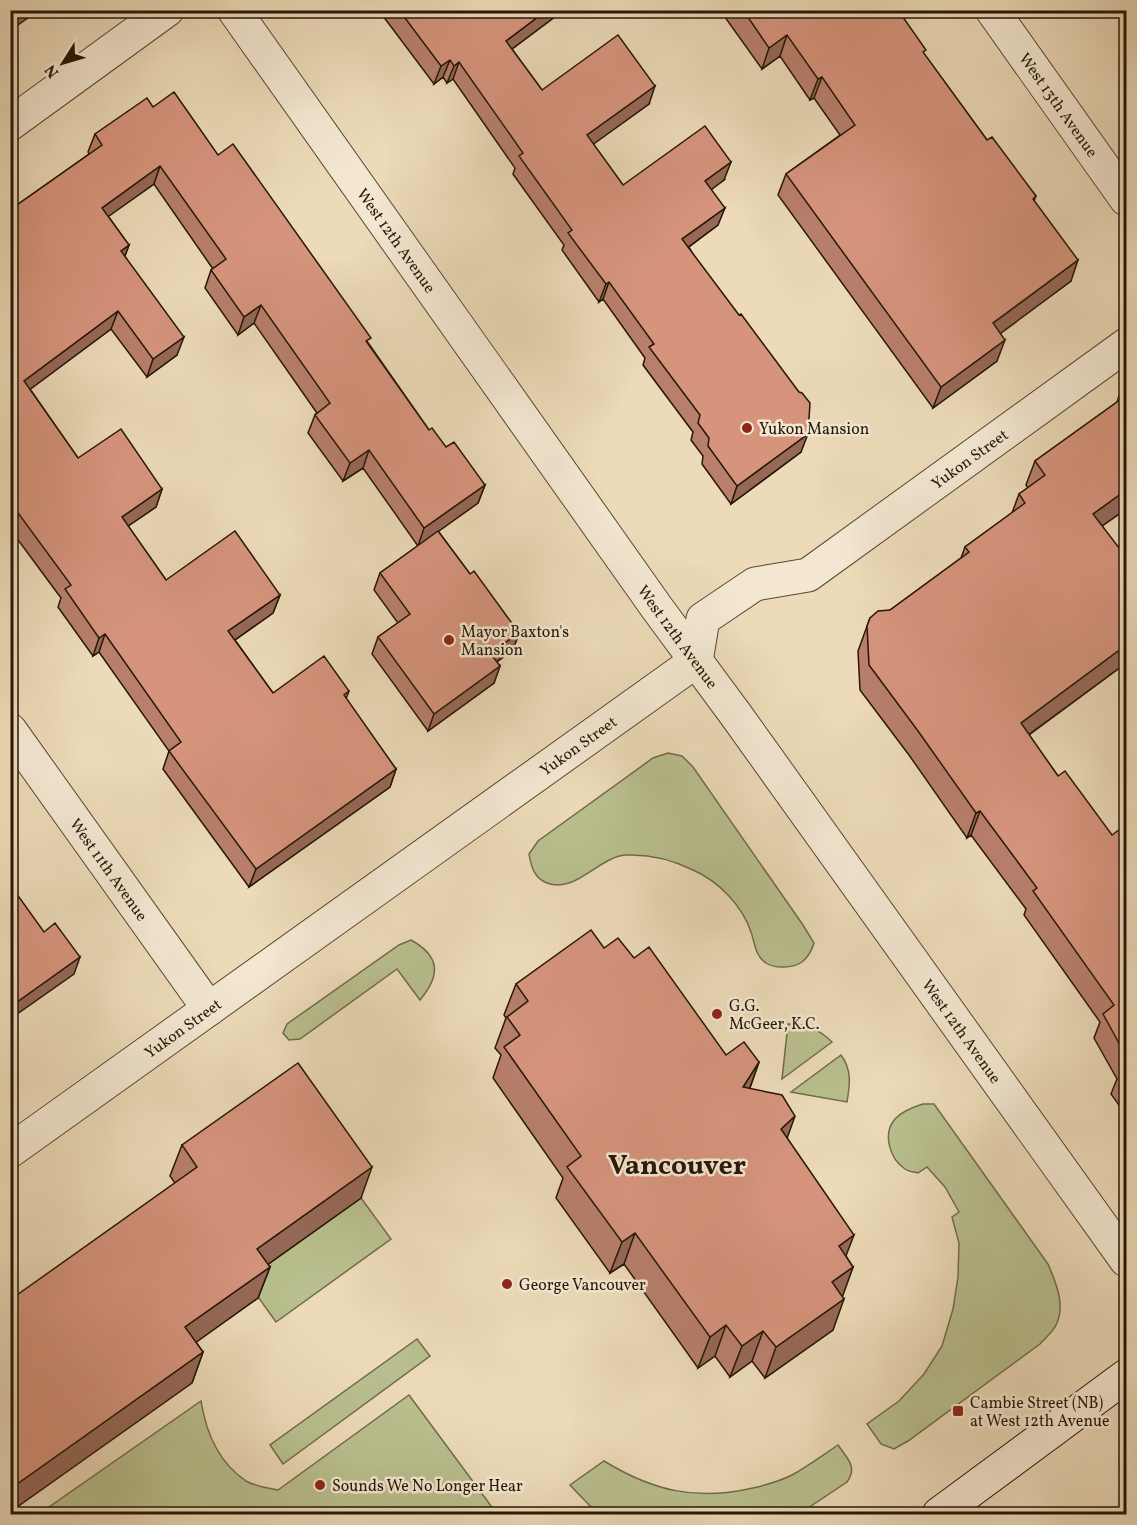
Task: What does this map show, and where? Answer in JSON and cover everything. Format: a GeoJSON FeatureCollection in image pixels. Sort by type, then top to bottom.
{"type":"FeatureCollection","features":[{"type":"Feature","properties":{"kind":"street"},"geometry":{"type":"LineString","coordinates":[[10,124],[167,10]]}},
{"type":"Feature","properties":{"kind":"street","name":"West 13th Avenue"},"geometry":{"type":"LineString","coordinates":[[992,10],[1126,199]]}},
{"type":"Feature","properties":{"kind":"street","name":"West 12th Avenue"},"geometry":{"type":"LineString","coordinates":[[244,16],[696,661],[1126,1260]]}},
{"type":"Feature","properties":{"kind":"street","name":"Yukon Street"},"geometry":{"type":"LineString","coordinates":[[10,1151],[696,661],[703,619],[755,584],[808,575],[1126,345]]}},
{"type":"Feature","properties":{"kind":"street","name":"West 11th Avenue"},"geometry":{"type":"LineString","coordinates":[[10,730],[209,1009]]}},
{"type":"Feature","properties":{"kind":"street"},"geometry":{"type":"LineString","coordinates":[[939,1515],[1126,1376]]}},
{"type":"Feature","properties":{"kind":"green space"},"geometry":{"type":"Polygon","coordinates":[[[668,753],[682,756],[693,767],[803,925],[814,943],[810,953],[802,962],[784,967],[774,966],[762,960],[757,953],[742,912],[728,895],[702,875],[677,863],[661,858],[626,855],[606,862],[568,884],[547,883],[536,875],[529,854],[538,841],[653,758],[668,753]]]}},
{"type":"Feature","properties":{"kind":"green space"},"geometry":{"type":"Polygon","coordinates":[[[411,940],[428,953],[434,967],[432,982],[420,1000],[397,969],[300,1039],[289,1040],[283,1033],[287,1024],[399,945],[411,940]]]}},
{"type":"Feature","properties":{"kind":"green space"},"geometry":{"type":"Polygon","coordinates":[[[788,1024],[812,1028],[832,1042],[782,1079],[788,1024]]]}},
{"type":"Feature","properties":{"kind":"green space"},"geometry":{"type":"Polygon","coordinates":[[[841,1055],[847,1066],[849,1077],[847,1102],[791,1092],[841,1055]]]}},
{"type":"Feature","properties":{"kind":"green space"},"geometry":{"type":"Polygon","coordinates":[[[923,1104],[934,1104],[1048,1264],[1059,1294],[1060,1310],[1055,1328],[1040,1344],[894,1449],[881,1444],[867,1424],[899,1401],[924,1374],[942,1346],[953,1309],[958,1277],[959,1243],[952,1217],[959,1212],[945,1187],[927,1167],[918,1173],[900,1165],[892,1153],[888,1139],[895,1119],[904,1112],[923,1104]]]}},
{"type":"Feature","properties":{"kind":"green space"},"geometry":{"type":"Polygon","coordinates":[[[361,1198],[391,1239],[276,1322],[246,1280],[361,1198]]]}},
{"type":"Feature","properties":{"kind":"green space"},"geometry":{"type":"Polygon","coordinates":[[[417,1339],[430,1356],[283,1464],[270,1445],[417,1339]]]}},
{"type":"Feature","properties":{"kind":"green space"},"geometry":{"type":"Polygon","coordinates":[[[409,1395],[497,1514],[39,1514],[201,1401],[210,1435],[228,1465],[249,1483],[278,1490],[409,1395]]]}},
{"type":"Feature","properties":{"kind":"green space"},"geometry":{"type":"Polygon","coordinates":[[[838,1445],[850,1463],[852,1472],[850,1477],[847,1482],[799,1514],[603,1514],[590,1506],[570,1485],[604,1461],[640,1480],[676,1491],[732,1492],[778,1481],[804,1468],[838,1445]]]}},
{"type":"Feature","properties":{"kind":"building"},"geometry":{"type":"Polygon","coordinates":[[[399,10],[547,10],[506,41],[542,90],[618,35],[655,86],[587,135],[623,185],[705,126],[731,162],[705,181],[725,208],[682,239],[799,392],[810,403],[808,434],[737,486],[708,446],[709,438],[698,423],[700,415],[649,347],[654,344],[609,282],[606,284],[568,233],[572,230],[519,156],[523,153],[459,62],[454,66],[450,60],[441,66],[399,10]]]}},
{"type":"Feature","properties":{"kind":"building"},"geometry":{"type":"Polygon","coordinates":[[[743,10],[898,10],[926,50],[923,52],[987,140],[992,137],[1036,196],[1033,199],[1078,260],[993,323],[1005,340],[941,387],[786,174],[855,125],[822,77],[818,79],[787,35],[769,48],[743,10]]]}},
{"type":"Feature","properties":{"kind":"building"},"geometry":{"type":"Polygon","coordinates":[[[174,92],[218,155],[233,144],[371,338],[366,341],[429,430],[432,428],[446,447],[454,442],[485,485],[424,528],[369,450],[350,463],[315,415],[330,403],[261,305],[244,317],[211,270],[226,259],[160,166],[102,208],[129,245],[121,251],[184,337],[153,359],[118,311],[24,381],[78,458],[121,429],[162,489],[122,517],[166,580],[235,531],[280,595],[228,631],[273,693],[324,656],[349,691],[344,695],[396,769],[256,869],[169,751],[181,742],[105,634],[99,638],[65,589],[71,585],[10,502],[10,210],[102,145],[95,134],[147,98],[153,107],[174,92]]]}},
{"type":"Feature","properties":{"kind":"building"},"geometry":{"type":"Polygon","coordinates":[[[1126,391],[1126,490],[1093,514],[1126,557],[1124,559],[1126,562],[1126,645],[1021,723],[1058,776],[1065,771],[1112,835],[1120,829],[1126,838],[1126,1056],[1103,1014],[1114,1005],[1033,891],[1037,888],[980,811],[976,813],[869,665],[867,626],[870,618],[878,611],[890,610],[969,552],[965,547],[1025,503],[1019,494],[1045,475],[1035,461],[1121,399],[1119,396],[1126,391]]]}},
{"type":"Feature","properties":{"kind":"building","name":"Mayor Baxton's Mansion"},"geometry":{"type":"Polygon","coordinates":[[[438,531],[470,574],[474,571],[519,633],[490,653],[500,666],[434,714],[378,637],[410,614],[380,573],[438,531]]]}},
{"type":"Feature","properties":{"kind":"building"},"geometry":{"type":"Polygon","coordinates":[[[11,886],[44,932],[55,923],[80,957],[10,1007],[11,886]]]}},
{"type":"Feature","properties":{"kind":"building"},"geometry":{"type":"Polygon","coordinates":[[[591,930],[604,948],[618,938],[634,958],[649,947],[726,1055],[744,1042],[759,1062],[743,1087],[782,1095],[795,1116],[781,1129],[854,1235],[839,1246],[853,1267],[832,1282],[844,1299],[776,1347],[763,1331],[742,1346],[726,1325],[710,1337],[635,1233],[622,1242],[567,1167],[581,1156],[504,1047],[520,1035],[507,1017],[528,1001],[516,984],[591,930]]]}},
{"type":"Feature","properties":{"kind":"building"},"geometry":{"type":"Polygon","coordinates":[[[298,1063],[372,1167],[257,1249],[270,1267],[185,1327],[203,1352],[10,1489],[10,1300],[197,1167],[182,1145],[298,1063]]]}},
{"type":"Feature","properties":{"kind":"building"},"geometry":{"type":"Polygon","coordinates":[[[1126,1065],[1126,1078],[1120,1070],[1126,1065]]]}},
{"type":"Feature","properties":{"kind":"place","name":"Yukon Mansion"},"geometry":{"type":"Point","coordinates":[747,428]}},
{"type":"Feature","properties":{"kind":"place","name":"Mayor Baxton's Mansion"},"geometry":{"type":"Point","coordinates":[449,640]}},
{"type":"Feature","properties":{"kind":"place","name":"G.G. McGeer, K.C."},"geometry":{"type":"Point","coordinates":[717,1014]}},
{"type":"Feature","properties":{"kind":"place","name":"George Vancouver"},"geometry":{"type":"Point","coordinates":[507,1284]}},
{"type":"Feature","properties":{"kind":"place","name":"Cambie Street (NB) at West 12th Avenue"},"geometry":{"type":"Point","coordinates":[958,1411]}},
{"type":"Feature","properties":{"kind":"place","name":"Sounds We No Longer Hear"},"geometry":{"type":"Point","coordinates":[320,1485]}},
{"type":"Feature","properties":{"kind":"district","name":"Vancouver"},"geometry":{"type":"Point","coordinates":[677,1164]}}]}
